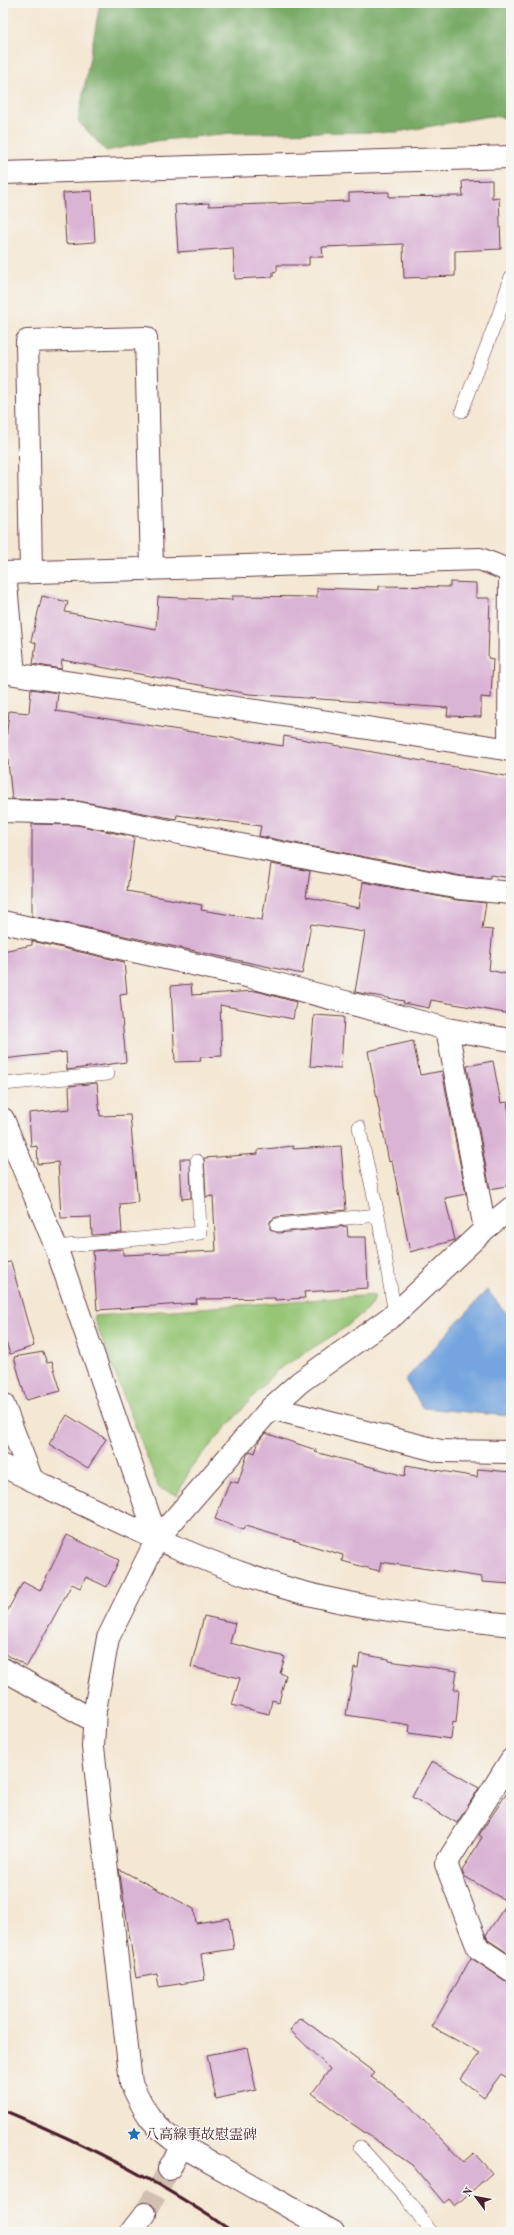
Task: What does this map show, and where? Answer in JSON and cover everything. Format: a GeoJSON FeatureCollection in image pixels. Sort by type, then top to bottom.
{"type":"FeatureCollection","features":[{"type":"Feature","properties":{"kind":"street"},"geometry":{"type":"LineString","coordinates":[[3,173],[511,158]]}},
{"type":"Feature","properties":{"kind":"street"},"geometry":{"type":"LineString","coordinates":[[31,572],[27,341],[146,338],[152,569]]}},
{"type":"Feature","properties":{"kind":"street"},"geometry":{"type":"LineString","coordinates":[[480,559],[510,571],[510,750],[14,674],[4,573],[31,572],[480,559]]}},
{"type":"Feature","properties":{"kind":"street"},"geometry":{"type":"LineString","coordinates":[[3,811],[78,813],[459,888],[511,893]]}},
{"type":"Feature","properties":{"kind":"street"},"geometry":{"type":"LineString","coordinates":[[3,922],[251,977],[447,1029],[511,1040]]}},
{"type":"Feature","properties":{"kind":"street"},"geometry":{"type":"LineString","coordinates":[[447,1029],[485,1229]]}},
{"type":"Feature","properties":{"kind":"street"},"geometry":{"type":"LineString","coordinates":[[3,1119],[56,1247],[157,1539]]}},
{"type":"Feature","properties":{"kind":"street"},"geometry":{"type":"LineString","coordinates":[[333,2232],[182,2146],[166,2135],[145,2114],[131,2083],[92,1747],[94,1722],[108,1638],[157,1539],[271,1408],[300,1382],[395,1314],[485,1229],[511,1208]]}},
{"type":"Feature","properties":{"kind":"street"},"geometry":{"type":"LineString","coordinates":[[3,1404],[32,1480]]}},
{"type":"Feature","properties":{"kind":"street"},"geometry":{"type":"LineString","coordinates":[[271,1408],[440,1451],[511,1452]]}},
{"type":"Feature","properties":{"kind":"street"},"geometry":{"type":"LineString","coordinates":[[3,1466],[157,1539],[267,1582],[342,1602],[511,1626]]}},
{"type":"Feature","properties":{"kind":"street"},"geometry":{"type":"LineString","coordinates":[[3,1669],[94,1722]]}},
{"type":"Feature","properties":{"kind":"street"},"geometry":{"type":"LineString","coordinates":[[511,1760],[446,1864],[478,1948],[511,1970]]}},
{"type":"Feature","properties":{"kind":"street"},"geometry":{"type":"LineString","coordinates":[[170,2169],[182,2146]]}},
{"type":"Feature","properties":{"kind":"street"},"geometry":{"type":"LineString","coordinates":[[131,2232],[145,2214]]}},
{"type":"Feature","properties":{"kind":"lane"},"geometry":{"type":"LineString","coordinates":[[462,411],[499,314],[511,277]]}},
{"type":"Feature","properties":{"kind":"lane"},"geometry":{"type":"LineString","coordinates":[[3,1084],[108,1074]]}},
{"type":"Feature","properties":{"kind":"lane"},"geometry":{"type":"LineString","coordinates":[[359,1127],[378,1215],[395,1314]]}},
{"type":"Feature","properties":{"kind":"lane"},"geometry":{"type":"LineString","coordinates":[[56,1247],[200,1233],[197,1161]]}},
{"type":"Feature","properties":{"kind":"lane"},"geometry":{"type":"LineString","coordinates":[[277,1225],[378,1215]]}},
{"type":"Feature","properties":{"kind":"lane"},"geometry":{"type":"LineString","coordinates":[[360,2147],[409,2201],[431,2232]]}},
{"type":"Feature","properties":{"kind":"green space"},"geometry":{"type":"Polygon","coordinates":[[[100,3],[511,3],[511,118],[490,116],[397,132],[231,133],[155,141],[106,151],[78,121],[100,3]]]}},
{"type":"Feature","properties":{"kind":"green space"},"geometry":{"type":"Polygon","coordinates":[[[375,1295],[372,1305],[346,1327],[276,1371],[192,1466],[177,1495],[159,1488],[93,1316],[375,1295]]]}},
{"type":"Feature","properties":{"kind":"water"},"geometry":{"type":"Polygon","coordinates":[[[487,1290],[511,1319],[511,1416],[423,1408],[405,1380],[487,1290]]]}},
{"type":"Feature","properties":{"kind":"building"},"geometry":{"type":"Polygon","coordinates":[[[492,180],[492,198],[499,197],[501,249],[455,251],[455,276],[404,278],[403,244],[322,247],[323,257],[309,257],[309,265],[277,265],[277,271],[273,272],[273,277],[235,279],[233,248],[178,252],[175,205],[209,203],[209,206],[349,201],[349,193],[389,192],[389,197],[463,196],[462,181],[492,180]]]}},
{"type":"Feature","properties":{"kind":"building"},"geometry":{"type":"Polygon","coordinates":[[[92,191],[95,242],[66,244],[63,193],[92,191]]]}},
{"type":"Feature","properties":{"kind":"building"},"geometry":{"type":"Polygon","coordinates":[[[450,582],[476,583],[476,598],[490,598],[488,658],[493,659],[491,698],[481,697],[481,717],[447,716],[448,708],[249,694],[62,660],[61,669],[33,664],[36,643],[31,641],[42,596],[68,602],[65,612],[156,629],[158,597],[232,600],[232,596],[317,597],[317,588],[379,590],[379,586],[450,587],[450,582]]]}},
{"type":"Feature","properties":{"kind":"building"},"geometry":{"type":"Polygon","coordinates":[[[31,689],[58,693],[56,711],[283,746],[284,736],[511,777],[511,878],[490,875],[490,878],[461,876],[259,836],[261,826],[177,815],[176,819],[78,801],[12,799],[6,742],[9,711],[29,713],[31,689]]]}},
{"type":"Feature","properties":{"kind":"building"},"geometry":{"type":"Polygon","coordinates":[[[32,824],[77,825],[134,837],[127,891],[202,905],[201,910],[262,920],[271,864],[310,871],[306,897],[359,908],[363,882],[457,900],[486,903],[482,929],[493,930],[489,970],[511,975],[511,1014],[431,1000],[429,1008],[403,1003],[404,1001],[355,992],[365,932],[311,924],[302,974],[32,916],[32,824]]]}},
{"type":"Feature","properties":{"kind":"building"},"geometry":{"type":"Polygon","coordinates":[[[32,941],[124,962],[127,994],[120,995],[126,1062],[67,1070],[66,1052],[3,1059],[3,951],[32,945],[32,941]]]}},
{"type":"Feature","properties":{"kind":"building"},"geometry":{"type":"Polygon","coordinates":[[[191,984],[192,995],[256,991],[296,1002],[293,1019],[220,1005],[222,1056],[200,1057],[201,1061],[175,1062],[171,986],[191,984]]]}},
{"type":"Feature","properties":{"kind":"building"},"geometry":{"type":"Polygon","coordinates":[[[314,1015],[344,1017],[341,1068],[310,1066],[314,1015]]]}},
{"type":"Feature","properties":{"kind":"building"},"geometry":{"type":"Polygon","coordinates":[[[413,1041],[420,1075],[442,1071],[466,1194],[445,1198],[455,1240],[410,1252],[392,1161],[389,1162],[368,1051],[413,1041]]]}},
{"type":"Feature","properties":{"kind":"building"},"geometry":{"type":"Polygon","coordinates":[[[493,1061],[501,1103],[507,1102],[511,1124],[511,1185],[490,1189],[467,1066],[493,1061]]]}},
{"type":"Feature","properties":{"kind":"building"},"geometry":{"type":"Polygon","coordinates":[[[97,1083],[100,1116],[130,1115],[138,1202],[120,1204],[122,1233],[92,1235],[91,1217],[61,1218],[58,1162],[38,1164],[37,1146],[31,1147],[29,1113],[70,1109],[69,1086],[97,1083]]]}},
{"type":"Feature","properties":{"kind":"building"},"geometry":{"type":"Polygon","coordinates":[[[293,1146],[293,1149],[341,1146],[346,1210],[276,1217],[270,1221],[270,1229],[278,1233],[347,1226],[348,1237],[366,1237],[368,1288],[304,1292],[305,1298],[275,1300],[275,1298],[196,1299],[197,1303],[97,1310],[93,1251],[123,1249],[123,1255],[216,1251],[213,1196],[206,1197],[204,1158],[258,1154],[258,1150],[293,1146]]]}},
{"type":"Feature","properties":{"kind":"building"},"geometry":{"type":"Polygon","coordinates":[[[180,1159],[190,1159],[191,1198],[182,1199],[180,1159]]]}},
{"type":"Feature","properties":{"kind":"building"},"geometry":{"type":"Polygon","coordinates":[[[11,1262],[34,1346],[10,1354],[3,1334],[3,1263],[11,1262]]]}},
{"type":"Feature","properties":{"kind":"building"},"geometry":{"type":"Polygon","coordinates":[[[43,1352],[47,1363],[52,1362],[61,1391],[26,1400],[14,1357],[43,1352]]]}},
{"type":"Feature","properties":{"kind":"building"},"geometry":{"type":"Polygon","coordinates":[[[67,1415],[106,1439],[88,1468],[49,1444],[67,1415]]]}},
{"type":"Feature","properties":{"kind":"building"},"geometry":{"type":"Polygon","coordinates":[[[265,1433],[316,1450],[315,1452],[405,1476],[406,1465],[477,1477],[478,1469],[511,1472],[511,1584],[482,1582],[482,1577],[381,1562],[379,1571],[342,1561],[343,1555],[245,1526],[243,1530],[215,1519],[230,1481],[238,1483],[247,1455],[250,1451],[255,1453],[259,1441],[265,1433]]]}},
{"type":"Feature","properties":{"kind":"building"},"geometry":{"type":"Polygon","coordinates":[[[67,1535],[119,1560],[107,1587],[86,1577],[80,1588],[72,1584],[27,1666],[3,1653],[3,1619],[23,1582],[40,1591],[67,1535]]]}},
{"type":"Feature","properties":{"kind":"building"},"geometry":{"type":"Polygon","coordinates":[[[204,1616],[235,1623],[230,1643],[285,1657],[280,1673],[286,1675],[279,1702],[272,1700],[269,1714],[232,1705],[240,1678],[191,1667],[204,1616]]]}},
{"type":"Feature","properties":{"kind":"building"},"geometry":{"type":"Polygon","coordinates":[[[360,1654],[389,1659],[389,1661],[457,1671],[454,1690],[459,1690],[456,1723],[453,1722],[451,1739],[409,1733],[410,1725],[346,1715],[354,1667],[358,1668],[360,1654]]]}},
{"type":"Feature","properties":{"kind":"building"},"geometry":{"type":"Polygon","coordinates":[[[432,1761],[479,1788],[457,1823],[412,1797],[432,1761]]]}},
{"type":"Feature","properties":{"kind":"building"},"geometry":{"type":"Polygon","coordinates":[[[511,1787],[511,1955],[488,1940],[486,1935],[508,1902],[464,1876],[462,1871],[482,1837],[479,1835],[511,1787]]]}},
{"type":"Feature","properties":{"kind":"building"},"geometry":{"type":"Polygon","coordinates":[[[119,1869],[194,1909],[196,1923],[229,1918],[234,1949],[201,1954],[205,1980],[159,1987],[157,1974],[136,1978],[119,1869]]]}},
{"type":"Feature","properties":{"kind":"building"},"geometry":{"type":"Polygon","coordinates":[[[471,1958],[504,1980],[511,1982],[511,2080],[501,2074],[484,2097],[460,2079],[480,2053],[432,2027],[471,1958]]]}},
{"type":"Feature","properties":{"kind":"building"},"geometry":{"type":"Polygon","coordinates":[[[301,2018],[375,2073],[371,2077],[405,2101],[463,2162],[474,2153],[492,2173],[455,2206],[449,2199],[444,2203],[412,2165],[348,2121],[312,2093],[330,2069],[290,2030],[301,2018]]]}},
{"type":"Feature","properties":{"kind":"building"},"geometry":{"type":"Polygon","coordinates":[[[247,2047],[256,2090],[216,2099],[207,2055],[247,2047]]]}},
{"type":"Feature","properties":{"kind":"tunnel"},"geometry":{"type":"LineString","coordinates":[[145,2214],[169,2169]]}},
{"type":"Feature","properties":{"kind":"railway"},"geometry":{"type":"LineString","coordinates":[[3,2110],[63,2136],[150,2180],[178,2196],[233,2232]]}},
{"type":"Feature","properties":{"kind":"place","name":"八高線事故慰霊碑"},"geometry":{"type":"Point","coordinates":[134,2134]}}]}
